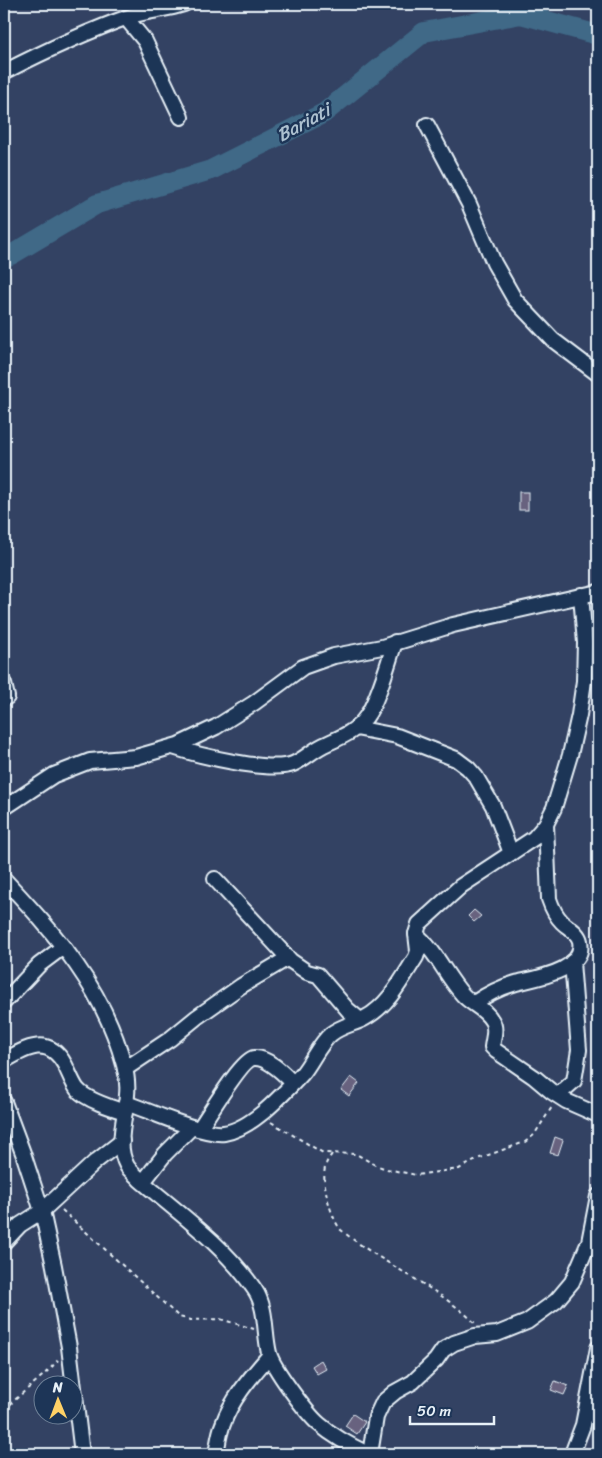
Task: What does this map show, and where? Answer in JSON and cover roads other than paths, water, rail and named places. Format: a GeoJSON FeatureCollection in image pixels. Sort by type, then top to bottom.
{"type":"FeatureCollection","features":[{"type":"Feature","properties":{"kind":"street"},"geometry":{"type":"LineString","coordinates":[[4,72],[129,12],[174,8],[184,4]]}},
{"type":"Feature","properties":{"kind":"street"},"geometry":{"type":"LineString","coordinates":[[129,12],[181,117]]}},
{"type":"Feature","properties":{"kind":"street"},"geometry":{"type":"LineString","coordinates":[[428,125],[468,204],[494,263],[515,300],[553,340],[598,374]]}},
{"type":"Feature","properties":{"kind":"street"},"geometry":{"type":"LineString","coordinates":[[4,808],[54,775],[90,761],[136,757],[172,747],[216,727],[303,667],[334,656],[396,642],[453,625],[598,592]]}},
{"type":"Feature","properties":{"kind":"street"},"geometry":{"type":"LineString","coordinates":[[4,1061],[29,1048],[42,1046],[54,1049],[65,1065],[78,1091],[104,1105],[126,1108],[196,1128],[225,1133],[258,1116],[273,1104],[308,1067],[331,1035],[378,1008],[394,993],[416,958],[418,951],[416,934],[419,924],[454,892],[534,838],[546,824],[554,808],[570,755],[579,715],[584,680],[585,643],[581,595]]}},
{"type":"Feature","properties":{"kind":"street"},"geometry":{"type":"LineString","coordinates":[[172,747],[216,758],[258,765],[279,766],[292,764],[322,746],[352,732],[366,718],[374,702],[396,642]]}},
{"type":"Feature","properties":{"kind":"street"},"geometry":{"type":"LineString","coordinates":[[356,728],[398,736],[456,759],[468,768],[476,777],[494,806],[511,853]]}},
{"type":"Feature","properties":{"kind":"street"},"geometry":{"type":"LineString","coordinates":[[474,1003],[507,987],[558,971],[579,956],[580,950],[577,935],[552,910],[549,899],[546,824]]}},
{"type":"Feature","properties":{"kind":"street"},"geometry":{"type":"LineString","coordinates":[[4,878],[63,947],[99,998],[114,1033],[127,1079],[122,1141],[123,1154],[127,1165],[143,1182],[231,1259],[256,1291],[262,1303],[265,1334],[270,1356],[277,1370],[318,1424],[350,1446],[369,1454],[376,1417],[383,1402],[395,1392],[413,1382],[436,1360],[443,1350],[454,1343],[475,1336],[497,1334],[527,1322],[556,1301],[572,1282],[589,1242],[598,1196]]}},
{"type":"Feature","properties":{"kind":"street"},"geometry":{"type":"LineString","coordinates":[[215,879],[298,968],[318,975],[360,1020]]}},
{"type":"Feature","properties":{"kind":"street"},"geometry":{"type":"LineString","coordinates":[[416,934],[435,955],[463,995],[482,1008],[493,1022],[492,1047],[496,1052],[559,1096],[598,1115]]}},
{"type":"Feature","properties":{"kind":"street"},"geometry":{"type":"LineString","coordinates":[[4,1002],[39,965],[63,947]]}},
{"type":"Feature","properties":{"kind":"street"},"geometry":{"type":"LineString","coordinates":[[125,1069],[170,1039],[219,1002],[288,958]]}},
{"type":"Feature","properties":{"kind":"street"},"geometry":{"type":"LineString","coordinates":[[559,1096],[574,1081],[579,1050],[572,962]]}},
{"type":"Feature","properties":{"kind":"street"},"geometry":{"type":"LineString","coordinates":[[143,1182],[165,1154],[196,1128],[247,1060],[255,1058],[264,1060],[293,1083]]}},
{"type":"Feature","properties":{"kind":"street"},"geometry":{"type":"LineString","coordinates":[[4,1102],[42,1211],[69,1347],[82,1454]]}},
{"type":"Feature","properties":{"kind":"street"},"geometry":{"type":"LineString","coordinates":[[4,1242],[20,1225],[42,1211],[95,1162],[122,1141]]}},
{"type":"Feature","properties":{"kind":"street"},"geometry":{"type":"LineString","coordinates":[[572,1454],[583,1425],[598,1348]]}},
{"type":"Feature","properties":{"kind":"street"},"geometry":{"type":"LineString","coordinates":[[216,1454],[223,1423],[231,1408],[250,1378],[270,1356]]}},
{"type":"Feature","properties":{"kind":"waterway","name":"Bariati"},"geometry":{"type":"LineString","coordinates":[[4,257],[11,255],[97,204],[211,170],[324,113],[424,32],[521,14],[598,35]]}}]}
